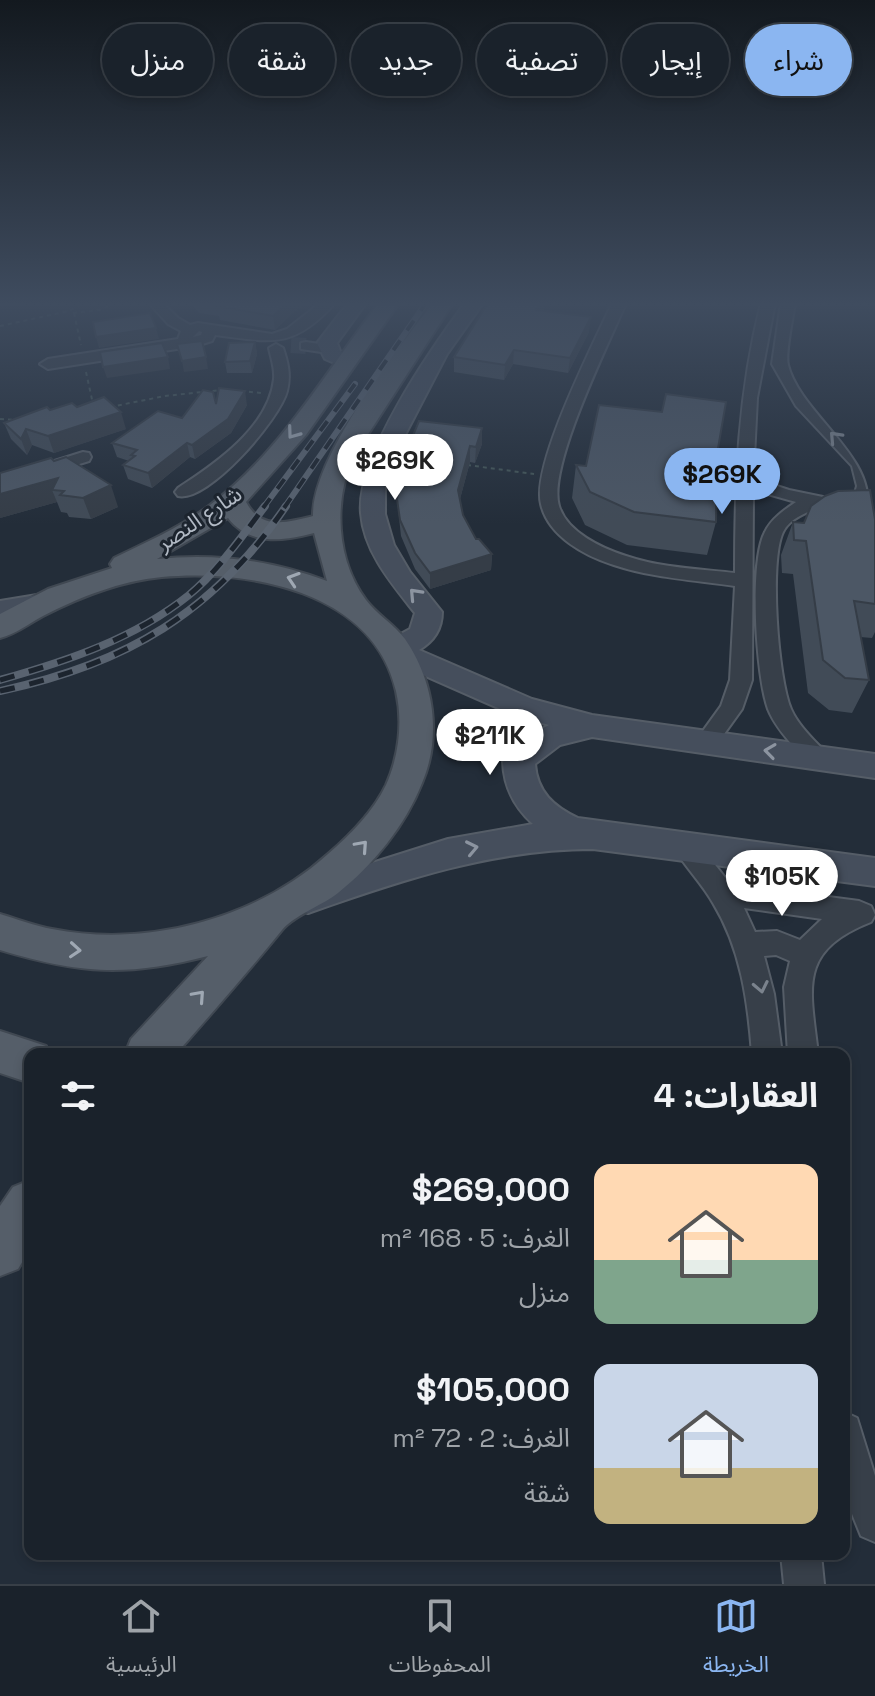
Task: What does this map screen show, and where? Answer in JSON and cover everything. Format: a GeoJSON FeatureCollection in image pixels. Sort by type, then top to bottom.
{"type":"FeatureCollection","features":[{"type":"Feature","properties":{"kind":"main road","name":"شارع النصر"},"geometry":{"type":"LineString","coordinates":[[57,596],[154,550],[232,501],[279,451],[323,377]]}},
{"type":"Feature","properties":{"kind":"main road"},"geometry":{"type":"LineString","coordinates":[[356,609],[341,584],[331,551],[326,521],[332,476],[390,377]]}},
{"type":"Feature","properties":{"kind":"main road"},"geometry":{"type":"LineString","coordinates":[[232,501],[242,520],[250,527],[265,531],[292,530],[326,521]]}},
{"type":"Feature","properties":{"kind":"main road"},"geometry":{"type":"LineString","coordinates":[[0,628],[57,596],[116,577],[160,568],[232,567],[287,576],[324,590],[356,609],[378,627],[397,651],[415,690],[418,732],[408,777],[383,823],[344,866],[282,909],[225,933],[173,947],[119,952],[67,950],[19,940],[0,932]]}},
{"type":"Feature","properties":{"kind":"main road"},"geometry":{"type":"LineString","coordinates":[[153,1048],[282,909]]}},
{"type":"Feature","properties":{"kind":"main road"},"geometry":{"type":"LineString","coordinates":[[0,1052],[24,1059]]}},
{"type":"Feature","properties":{"kind":"main road"},"geometry":{"type":"LineString","coordinates":[[0,1251],[24,1213]]}},
{"type":"Feature","properties":{"kind":"street"},"geometry":{"type":"LineString","coordinates":[[184,492],[210,477],[245,442],[263,420],[277,395],[282,377]]}},
{"type":"Feature","properties":{"kind":"street"},"geometry":{"type":"LineString","coordinates":[[397,651],[420,637],[429,625],[429,612],[400,577],[381,545],[373,514],[373,485],[381,460],[425,377]]}},
{"type":"Feature","properties":{"kind":"street"},"geometry":{"type":"LineString","coordinates":[[586,377],[550,476],[549,503],[555,516],[566,530],[600,553],[650,567],[744,581]]}},
{"type":"Feature","properties":{"kind":"street"},"geometry":{"type":"LineString","coordinates":[[706,742],[731,709],[741,680],[743,436],[751,377]]}},
{"type":"Feature","properties":{"kind":"street"},"geometry":{"type":"LineString","coordinates":[[743,480],[810,501],[854,504],[866,486],[860,465],[802,403],[787,377]]}},
{"type":"Feature","properties":{"kind":"street"},"geometry":{"type":"LineString","coordinates":[[0,484],[83,457]]}},
{"type":"Feature","properties":{"kind":"street"},"geometry":{"type":"LineString","coordinates":[[810,501],[782,521],[769,542],[768,613],[773,694],[785,719],[817,758]]}},
{"type":"Feature","properties":{"kind":"street"},"geometry":{"type":"LineString","coordinates":[[0,610],[57,596]]}},
{"type":"Feature","properties":{"kind":"street"},"geometry":{"type":"LineString","coordinates":[[397,651],[524,707],[592,726],[875,766]]}},
{"type":"Feature","properties":{"kind":"street"},"geometry":{"type":"LineString","coordinates":[[592,726],[565,730],[542,740],[519,762],[518,774],[530,801],[542,813],[557,824],[593,835]]}},
{"type":"Feature","properties":{"kind":"street"},"geometry":{"type":"LineString","coordinates":[[282,909],[413,862],[470,848],[559,833],[686,846],[875,872]]}},
{"type":"Feature","properties":{"kind":"street"},"geometry":{"type":"LineString","coordinates":[[686,846],[723,894],[749,945],[764,1001],[767,1048]]}},
{"type":"Feature","properties":{"kind":"street"},"geometry":{"type":"LineString","coordinates":[[723,894],[869,914]]}},
{"type":"Feature","properties":{"kind":"street"},"geometry":{"type":"LineString","coordinates":[[802,1048],[797,995],[798,977],[805,954],[831,925],[869,914]]}},
{"type":"Feature","properties":{"kind":"street"},"geometry":{"type":"LineString","coordinates":[[749,945],[777,943],[805,954]]}},
{"type":"Feature","properties":{"kind":"street"},"geometry":{"type":"LineString","coordinates":[[850,1454],[875,1522]]}},
{"type":"Feature","properties":{"kind":"street"},"geometry":{"type":"LineString","coordinates":[[802,1560],[804,1584]]}},
{"type":"Feature","properties":{"kind":"path"},"geometry":{"type":"LineString","coordinates":[[106,408],[165,396],[223,390]]}},
{"type":"Feature","properties":{"kind":"path"},"geometry":{"type":"LineString","coordinates":[[237,391],[277,395]]}},
{"type":"Feature","properties":{"kind":"path"},"geometry":{"type":"LineString","coordinates":[[0,419],[18,420]]}},
{"type":"Feature","properties":{"kind":"path"},"geometry":{"type":"LineString","coordinates":[[460,464],[550,476]]}},
{"type":"Feature","properties":{"kind":"building"},"geometry":{"type":"Polygon","coordinates":[[[219,388],[245,391],[228,419],[192,445],[187,443],[148,473],[123,465],[135,456],[131,455],[137,450],[112,443],[158,411],[182,418],[203,390],[213,392],[216,404],[219,388]]]}},
{"type":"Feature","properties":{"kind":"building"},"geometry":{"type":"Polygon","coordinates":[[[666,394],[726,402],[717,454],[716,522],[634,512],[590,492],[576,465],[586,466],[599,405],[662,412],[666,394]]]}},
{"type":"Feature","properties":{"kind":"building"},"geometry":{"type":"Polygon","coordinates":[[[104,397],[121,412],[48,436],[26,429],[21,439],[4,423],[47,407],[50,410],[72,403],[77,407],[104,397]]]}},
{"type":"Feature","properties":{"kind":"building"},"geometry":{"type":"Polygon","coordinates":[[[419,421],[482,428],[476,447],[470,446],[458,490],[463,515],[476,539],[492,554],[430,573],[415,553],[400,520],[397,499],[402,470],[399,469],[419,421]]]}},
{"type":"Feature","properties":{"kind":"building"},"geometry":{"type":"Polygon","coordinates":[[[66,457],[111,485],[83,498],[60,495],[64,491],[52,490],[58,478],[0,494],[0,473],[51,458],[54,461],[66,457]]]}},
{"type":"Feature","properties":{"kind":"building"},"geometry":{"type":"Polygon","coordinates":[[[870,490],[875,519],[875,604],[854,601],[869,680],[845,678],[823,660],[806,541],[794,540],[793,522],[804,523],[811,506],[825,496],[838,491],[870,490]]]}},
{"type":"Feature","properties":{"kind":"railway"},"geometry":{"type":"LineString","coordinates":[[284,508],[375,377]]}},
{"type":"Feature","properties":{"kind":"railway"},"geometry":{"type":"LineString","coordinates":[[263,508],[355,384]]}},
{"type":"Feature","properties":{"kind":"railway"},"geometry":{"type":"LineString","coordinates":[[0,680],[99,647],[168,611],[210,575],[265,506]]}},
{"type":"Feature","properties":{"kind":"railway"},"geometry":{"type":"LineString","coordinates":[[0,691],[88,666],[127,649],[163,628],[197,604],[228,576],[258,544],[286,506]]}}]}
